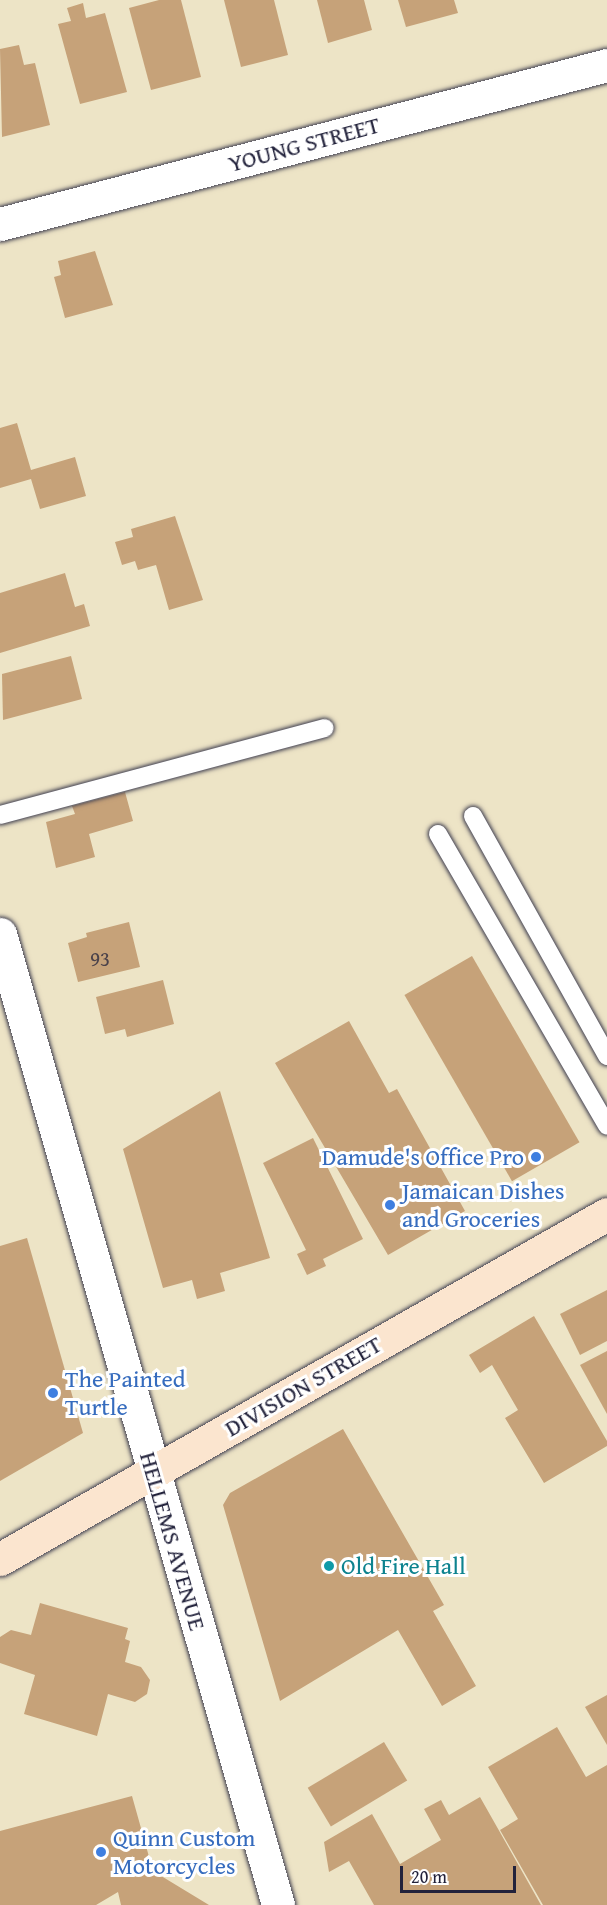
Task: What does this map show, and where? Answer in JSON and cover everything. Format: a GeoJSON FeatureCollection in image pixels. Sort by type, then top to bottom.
{"type":"FeatureCollection","features":[{"type":"Feature","properties":{"kind":"main road","name":"DIVISION STREET"},"geometry":{"type":"LineString","coordinates":[[0,1559],[607,1214]]}},
{"type":"Feature","properties":{"kind":"street","name":"YOUNG STREET"},"geometry":{"type":"LineString","coordinates":[[0,224],[607,65]]}},
{"type":"Feature","properties":{"kind":"street","name":"HELLEMS AVENUE"},"geometry":{"type":"LineString","coordinates":[[0,934],[7,987],[153,1471],[278,1905]]}},
{"type":"Feature","properties":{"kind":"lane"},"geometry":{"type":"LineString","coordinates":[[0,815],[326,728]]}},
{"type":"Feature","properties":{"kind":"lane"},"geometry":{"type":"LineString","coordinates":[[473,816],[607,1056]]}},
{"type":"Feature","properties":{"kind":"lane"},"geometry":{"type":"LineString","coordinates":[[438,834],[607,1126]]}},
{"type":"Feature","properties":{"kind":"building"},"geometry":{"type":"Polygon","coordinates":[[[159,0],[181,0],[201,77],[151,90],[129,8],[159,0]]]}},
{"type":"Feature","properties":{"kind":"building"},"geometry":{"type":"Polygon","coordinates":[[[224,0],[274,0],[288,55],[241,67],[224,0]]]}},
{"type":"Feature","properties":{"kind":"building"},"geometry":{"type":"Polygon","coordinates":[[[317,0],[364,0],[372,30],[328,43],[317,0]]]}},
{"type":"Feature","properties":{"kind":"building"},"geometry":{"type":"Polygon","coordinates":[[[398,0],[454,0],[458,13],[406,27],[398,0]]]}},
{"type":"Feature","properties":{"kind":"building"},"geometry":{"type":"Polygon","coordinates":[[[83,3],[86,18],[105,13],[127,92],[80,104],[58,24],[71,21],[67,8],[83,3]]]}},
{"type":"Feature","properties":{"kind":"building"},"geometry":{"type":"Polygon","coordinates":[[[19,45],[24,65],[35,63],[50,125],[2,137],[0,49],[19,45]]]}},
{"type":"Feature","properties":{"kind":"building"},"geometry":{"type":"Polygon","coordinates":[[[95,251],[113,305],[65,318],[54,277],[61,275],[58,261],[95,251]]]}},
{"type":"Feature","properties":{"kind":"building"},"geometry":{"type":"Polygon","coordinates":[[[17,423],[31,470],[75,457],[86,496],[40,509],[31,479],[0,488],[0,428],[17,423]]]}},
{"type":"Feature","properties":{"kind":"building"},"geometry":{"type":"Polygon","coordinates":[[[175,516],[203,600],[169,610],[156,565],[138,570],[135,561],[122,565],[115,542],[133,537],[131,529],[175,516]]]}},
{"type":"Feature","properties":{"kind":"building"},"geometry":{"type":"Polygon","coordinates":[[[65,573],[75,607],[84,604],[90,626],[0,653],[0,593],[65,573]]]}},
{"type":"Feature","properties":{"kind":"building"},"geometry":{"type":"Polygon","coordinates":[[[71,656],[82,699],[3,720],[2,674],[71,656]]]}},
{"type":"Feature","properties":{"kind":"building"},"geometry":{"type":"Polygon","coordinates":[[[125,792],[133,821],[89,834],[95,857],[56,868],[46,822],[75,814],[72,806],[125,792]]]}},
{"type":"Feature","properties":{"kind":"building"},"geometry":{"type":"Polygon","coordinates":[[[129,922],[140,967],[78,982],[68,943],[87,937],[86,933],[129,922]]]}},
{"type":"Feature","properties":{"kind":"building"},"geometry":{"type":"Polygon","coordinates":[[[472,956],[580,1142],[512,1181],[404,995],[472,956]]]}},
{"type":"Feature","properties":{"kind":"building"},"geometry":{"type":"Polygon","coordinates":[[[163,980],[174,1024],[127,1037],[125,1029],[105,1034],[96,997],[163,980]]]}},
{"type":"Feature","properties":{"kind":"building"},"geometry":{"type":"Polygon","coordinates":[[[349,1021],[389,1093],[397,1089],[465,1211],[388,1255],[275,1063],[349,1021]]]}},
{"type":"Feature","properties":{"kind":"building"},"geometry":{"type":"Polygon","coordinates":[[[220,1091],[270,1258],[220,1273],[225,1291],[197,1299],[192,1280],[163,1288],[123,1149],[220,1091]]]}},
{"type":"Feature","properties":{"kind":"building"},"geometry":{"type":"Polygon","coordinates":[[[313,1138],[363,1239],[323,1259],[326,1266],[307,1275],[297,1254],[306,1250],[263,1163],[313,1138]]]}},
{"type":"Feature","properties":{"kind":"building"},"geometry":{"type":"Polygon","coordinates":[[[27,1238],[83,1433],[0,1481],[0,1246],[27,1238]]]}},
{"type":"Feature","properties":{"kind":"building"},"geometry":{"type":"Polygon","coordinates":[[[607,1290],[607,1341],[580,1355],[560,1314],[607,1290]]]}},
{"type":"Feature","properties":{"kind":"building"},"geometry":{"type":"Polygon","coordinates":[[[534,1316],[607,1441],[607,1446],[544,1483],[505,1418],[518,1410],[492,1365],[480,1373],[469,1355],[534,1316]]]}},
{"type":"Feature","properties":{"kind":"building"},"geometry":{"type":"Polygon","coordinates":[[[607,1351],[607,1414],[580,1365],[607,1351]]]}},
{"type":"Feature","properties":{"kind":"building"},"geometry":{"type":"Polygon","coordinates":[[[343,1429],[444,1605],[433,1611],[476,1686],[442,1706],[398,1630],[280,1701],[223,1505],[230,1493],[343,1429]]]}},
{"type":"Feature","properties":{"kind":"building"},"geometry":{"type":"Polygon","coordinates":[[[40,1603],[128,1628],[125,1639],[130,1641],[125,1662],[141,1667],[150,1680],[147,1694],[135,1702],[108,1694],[97,1736],[24,1714],[35,1675],[0,1663],[0,1637],[11,1630],[31,1635],[40,1603]]]}},
{"type":"Feature","properties":{"kind":"building"},"geometry":{"type":"Polygon","coordinates":[[[607,1695],[607,1745],[585,1707],[607,1695]]]}},
{"type":"Feature","properties":{"kind":"building"},"geometry":{"type":"Polygon","coordinates":[[[557,1727],[586,1777],[607,1765],[607,1905],[543,1905],[500,1830],[518,1819],[488,1767],[557,1727]]]}},
{"type":"Feature","properties":{"kind":"building"},"geometry":{"type":"Polygon","coordinates":[[[384,1742],[407,1781],[331,1826],[308,1788],[384,1742]]]}},
{"type":"Feature","properties":{"kind":"building"},"geometry":{"type":"Polygon","coordinates":[[[132,1796],[153,1871],[209,1905],[121,1905],[118,1892],[96,1905],[0,1905],[0,1831],[132,1796]]]}},
{"type":"Feature","properties":{"kind":"building"},"geometry":{"type":"Polygon","coordinates":[[[480,1797],[541,1905],[374,1905],[349,1861],[329,1872],[324,1842],[372,1814],[400,1864],[441,1840],[424,1809],[441,1800],[449,1815],[480,1797]]]}},
{"type":"Feature","properties":{"kind":"place","name":"Damude's Office Pro"},"geometry":{"type":"Point","coordinates":[536,1157]}},
{"type":"Feature","properties":{"kind":"place","name":"Jamaican Dishes and Groceries"},"geometry":{"type":"Point","coordinates":[390,1205]}},
{"type":"Feature","properties":{"kind":"place","name":"The Painted Turtle"},"geometry":{"type":"Point","coordinates":[53,1393]}},
{"type":"Feature","properties":{"kind":"place","name":"Old Fire Hall"},"geometry":{"type":"Point","coordinates":[329,1566]}},
{"type":"Feature","properties":{"kind":"place","name":"Quinn Custom Motorcycles"},"geometry":{"type":"Point","coordinates":[101,1852]}}]}
